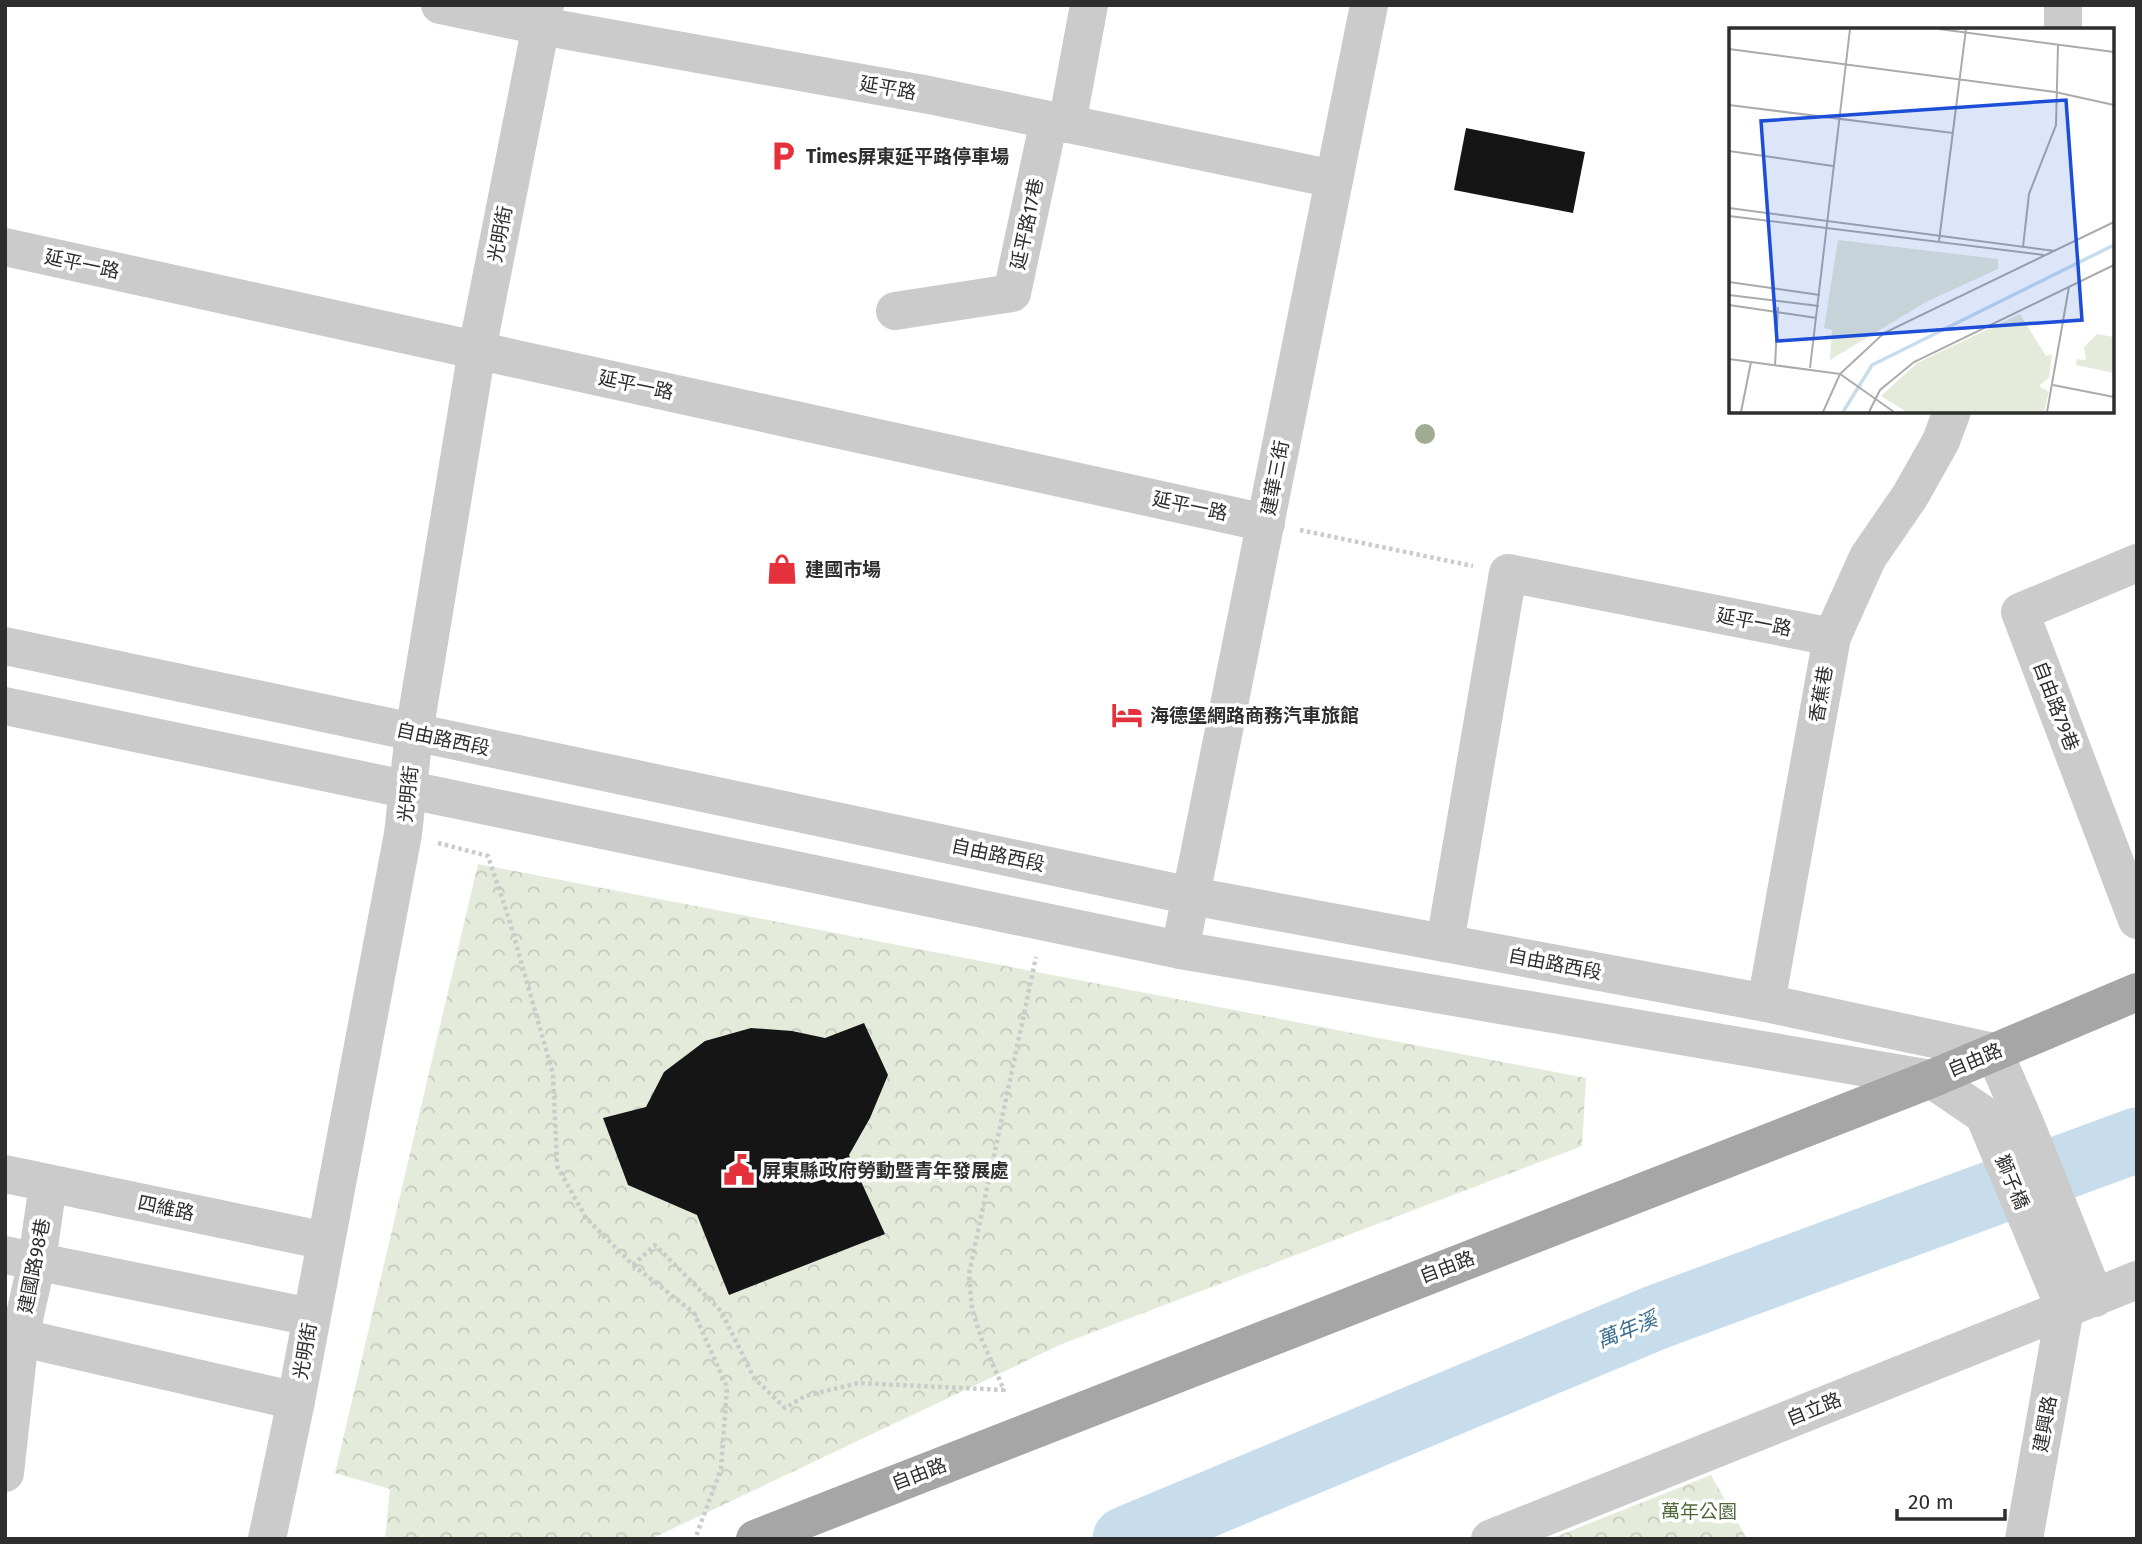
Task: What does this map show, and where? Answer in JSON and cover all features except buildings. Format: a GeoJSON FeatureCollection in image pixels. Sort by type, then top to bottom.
{"type":"FeatureCollection","features":[{"type":"Feature","properties":{"kind":"main road","name":"自由路"},"geometry":{"type":"LineString","coordinates":[[755,1539],[1931,1079],[2137,992]]}},
{"type":"Feature","properties":{"kind":"street","name":"延平路"},"geometry":{"type":"LineString","coordinates":[[440,5],[543,16],[1334,180]]}},
{"type":"Feature","properties":{"kind":"street"},"geometry":{"type":"LineString","coordinates":[[1058,122],[1089,5]]}},
{"type":"Feature","properties":{"kind":"street","name":"建華三街"},"geometry":{"type":"LineString","coordinates":[[1180,950],[1369,5]]}},
{"type":"Feature","properties":{"kind":"street"},"geometry":{"type":"LineString","coordinates":[[2063,5],[2063,28]]}},
{"type":"Feature","properties":{"kind":"street","name":"光明街"},"geometry":{"type":"LineString","coordinates":[[267,1539],[296,1401],[403,834],[414,733],[477,351],[543,16]]}},
{"type":"Feature","properties":{"kind":"street","name":"延平路17巷"},"geometry":{"type":"LineString","coordinates":[[895,312],[1012,293],[1058,122]]}},
{"type":"Feature","properties":{"kind":"street","name":"延平一路"},"geometry":{"type":"LineString","coordinates":[[5,247],[1266,523]]}},
{"type":"Feature","properties":{"kind":"street","name":"香蕉巷"},"geometry":{"type":"LineString","coordinates":[[1766,1003],[1832,637],[1868,556],[1910,496],[1941,441],[1951,413]]}},
{"type":"Feature","properties":{"kind":"street","name":"自由路79巷"},"geometry":{"type":"LineString","coordinates":[[2137,562],[2020,612],[2137,920]]}},
{"type":"Feature","properties":{"kind":"street"},"geometry":{"type":"LineString","coordinates":[[1445,943],[1508,573]]}},
{"type":"Feature","properties":{"kind":"street","name":"延平一路"},"geometry":{"type":"LineString","coordinates":[[1508,573],[1832,637]]}},
{"type":"Feature","properties":{"kind":"street","name":"自由路西段"},"geometry":{"type":"LineString","coordinates":[[5,646],[1192,896],[1766,1003],[1993,1052]]}},
{"type":"Feature","properties":{"kind":"street"},"geometry":{"type":"LineString","coordinates":[[5,706],[1180,950],[1931,1079]]}},
{"type":"Feature","properties":{"kind":"street","name":"獅子橋"},"geometry":{"type":"LineString","coordinates":[[1993,1052],[2027,1128],[2080,1303]]}},
{"type":"Feature","properties":{"kind":"street","name":"獅子橋"},"geometry":{"type":"LineString","coordinates":[[1931,1079],[1983,1115],[2080,1303]]}},
{"type":"Feature","properties":{"kind":"street","name":"四維路"},"geometry":{"type":"LineString","coordinates":[[5,1174],[326,1241]]}},
{"type":"Feature","properties":{"kind":"street","name":"建國路98巷"},"geometry":{"type":"LineString","coordinates":[[5,1473],[13,1336],[21,1258],[48,1184]]}},
{"type":"Feature","properties":{"kind":"street"},"geometry":{"type":"LineString","coordinates":[[21,1258],[311,1317]]}},
{"type":"Feature","properties":{"kind":"street","name":"自立路"},"geometry":{"type":"LineString","coordinates":[[1490,1539],[2137,1280]]}},
{"type":"Feature","properties":{"kind":"street","name":"建興路"},"geometry":{"type":"LineString","coordinates":[[2024,1539],[2080,1303]]}},
{"type":"Feature","properties":{"kind":"street"},"geometry":{"type":"LineString","coordinates":[[13,1336],[296,1401]]}},
{"type":"Feature","properties":{"kind":"path"},"geometry":{"type":"LineString","coordinates":[[1266,523],[1508,573]]}},
{"type":"Feature","properties":{"kind":"path"},"geometry":{"type":"LineString","coordinates":[[403,834],[488,856],[509,919],[553,1074],[557,1166],[586,1218],[633,1265],[694,1312],[727,1387],[721,1469],[695,1539]]}},
{"type":"Feature","properties":{"kind":"path"},"geometry":{"type":"LineString","coordinates":[[633,1265],[655,1245],[721,1311],[754,1378],[785,1408],[805,1396],[858,1383],[1004,1391],[972,1309],[969,1274],[1043,922]]}},
{"type":"Feature","properties":{"kind":"green space"},"geometry":{"type":"Polygon","coordinates":[[[478,864],[1586,1078],[1582,1146],[1062,1344],[651,1539],[385,1539],[390,1489],[335,1473],[478,864]]]}},
{"type":"Feature","properties":{"kind":"green space","name":"萬年公園"},"geometry":{"type":"Polygon","coordinates":[[[1711,1475],[1747,1539],[1550,1539],[1711,1475]]]}},
{"type":"Feature","properties":{"kind":"waterway","name":"萬年溪"},"geometry":{"type":"LineString","coordinates":[[1125,1539],[1657,1317],[2137,1140]]}},
{"type":"Feature","properties":{"kind":"place","name":"Times屏東延平路停車場"},"geometry":{"type":"Point","coordinates":[783,156]}},
{"type":"Feature","properties":{"kind":"place","name":"建國市場"},"geometry":{"type":"Point","coordinates":[782,569]}},
{"type":"Feature","properties":{"kind":"place","name":"海德堡網路商務汽車旅館"},"geometry":{"type":"Point","coordinates":[1127,715]}},
{"type":"Feature","properties":{"kind":"place","name":"屏東縣政府勞動暨青年發展處"},"geometry":{"type":"Point","coordinates":[739,1170]}}]}
